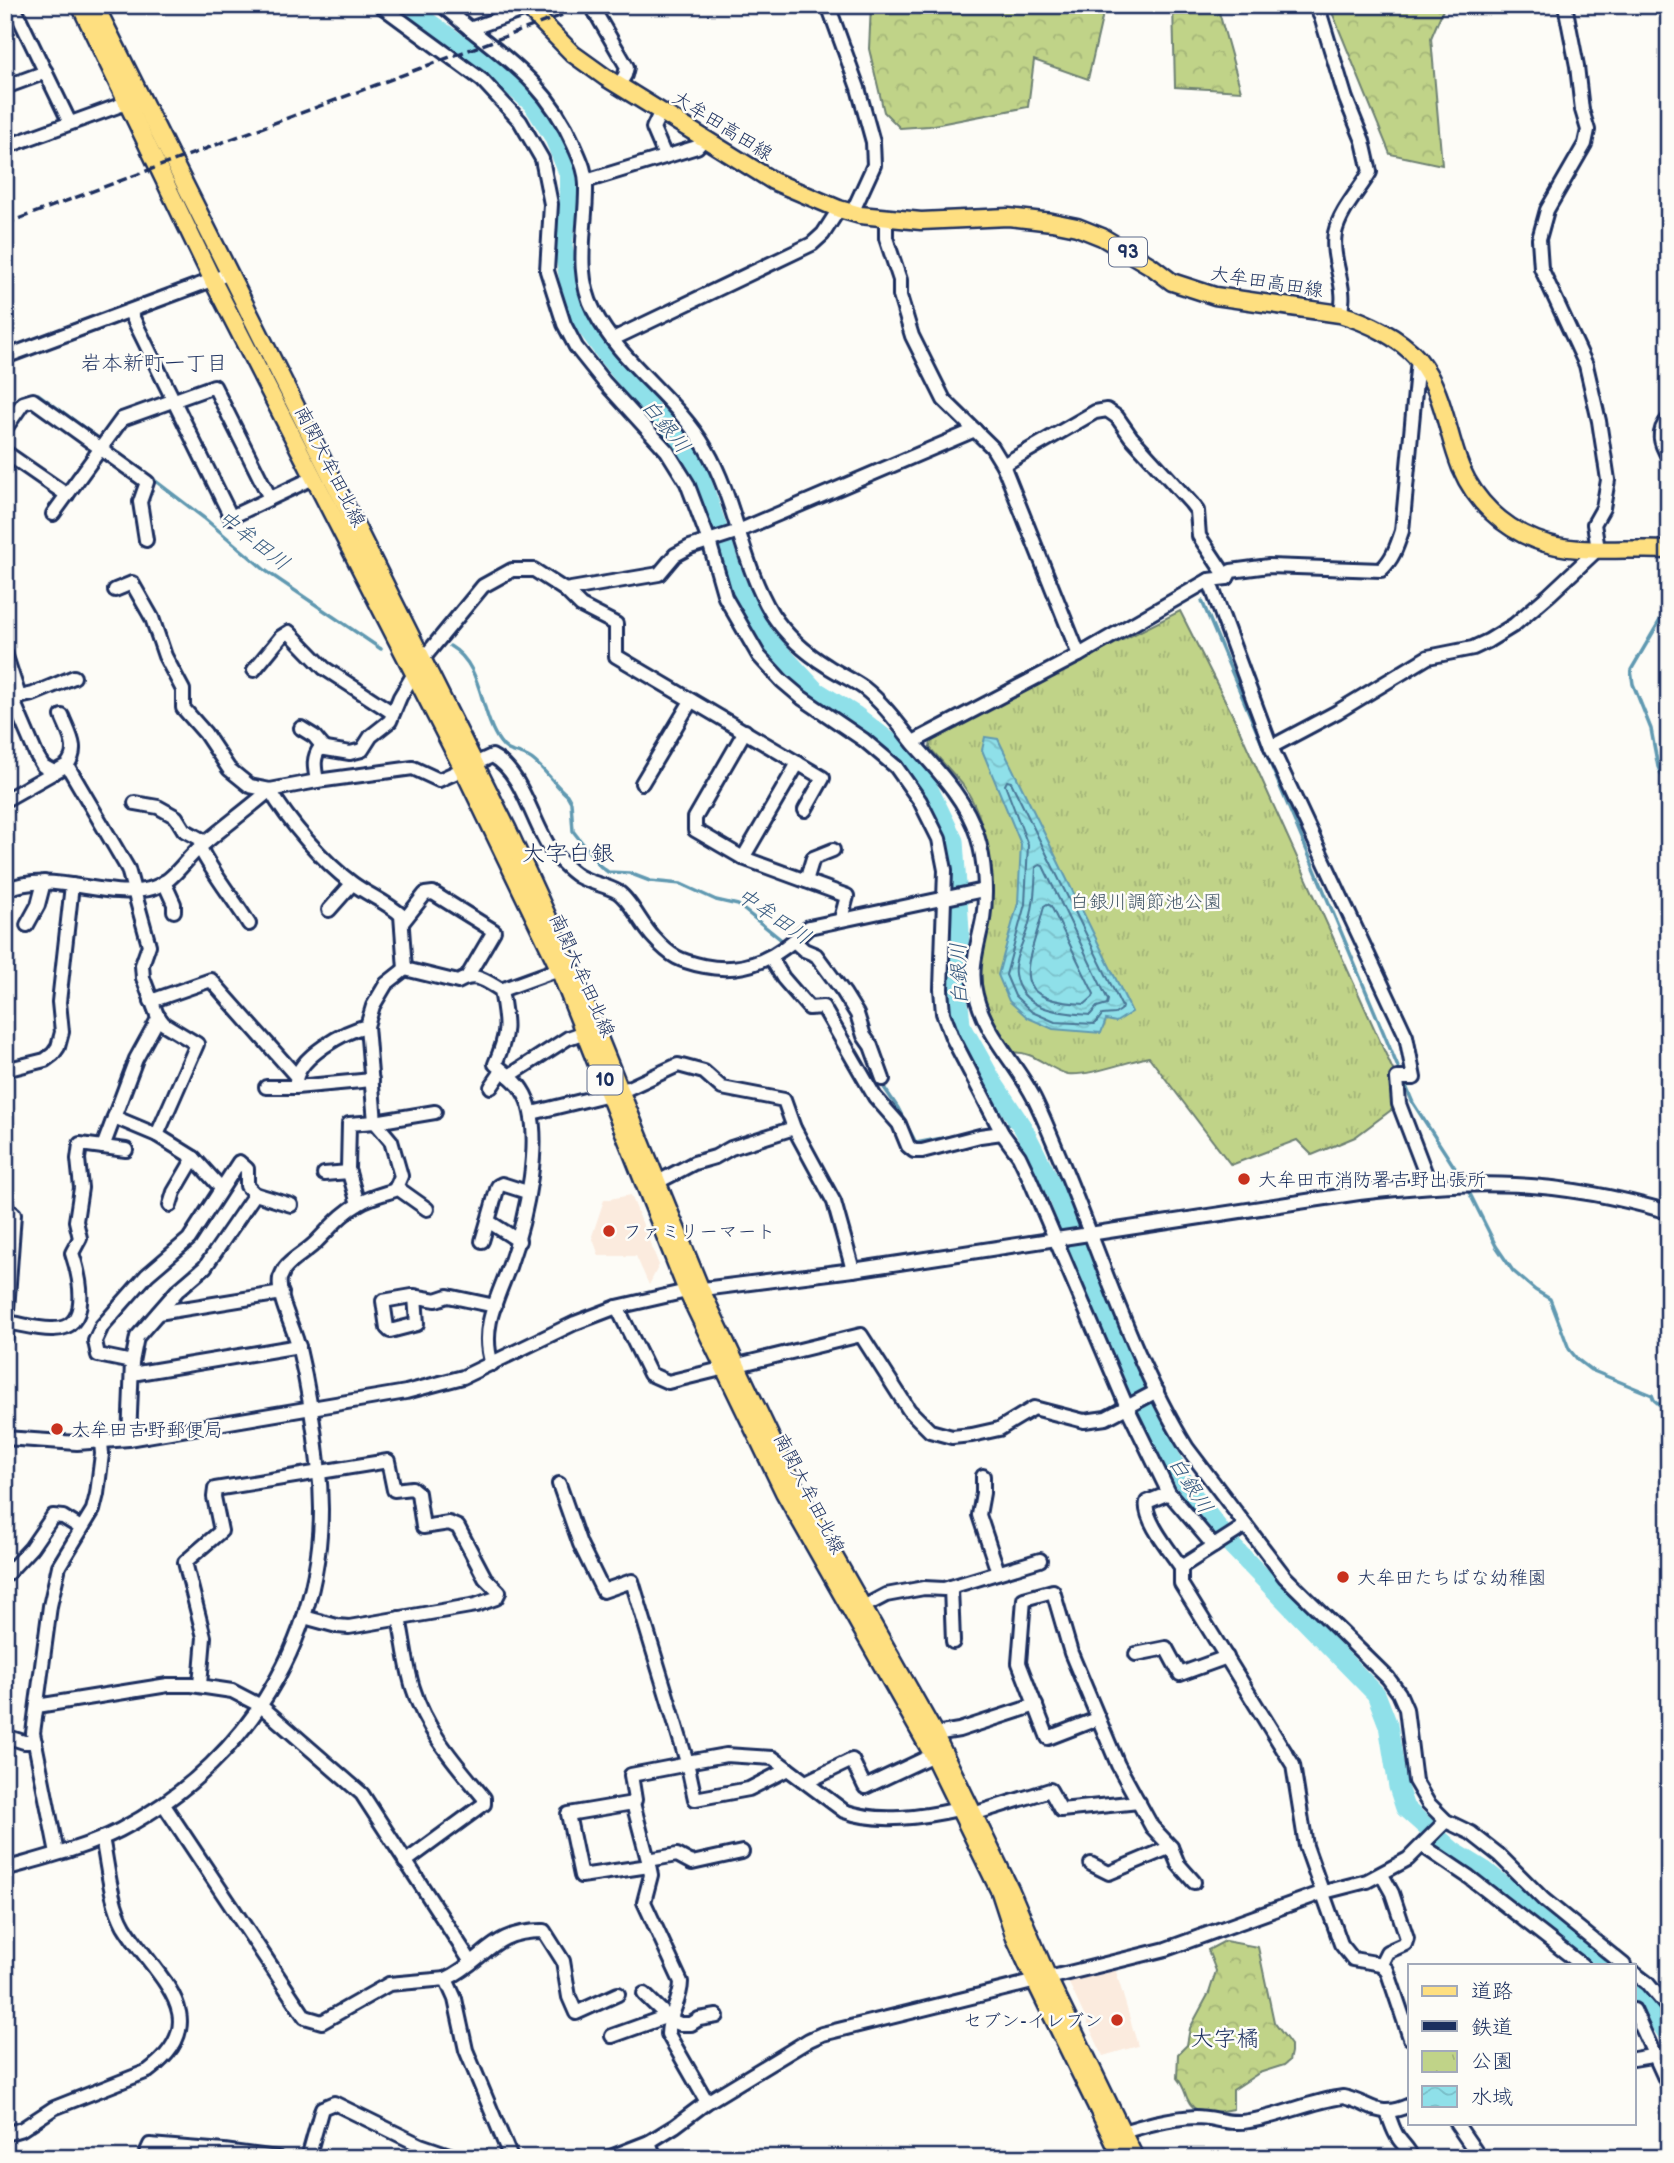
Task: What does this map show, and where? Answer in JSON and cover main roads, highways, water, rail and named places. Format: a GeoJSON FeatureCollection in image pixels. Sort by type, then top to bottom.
{"type":"FeatureCollection","features":[{"type":"Feature","properties":{"kind":"main road","name":"南関大牟田北線"},"geometry":{"type":"LineString","coordinates":[[80,5],[469,766],[585,1032],[658,1182],[694,1291]]}},
{"type":"Feature","properties":{"kind":"main road","name":"南関大牟田北線"},"geometry":{"type":"LineString","coordinates":[[95,5],[313,478],[418,667]]}},
{"type":"Feature","properties":{"kind":"main road","name":"大牟田高田線"},"geometry":{"type":"LineString","coordinates":[[530,6],[573,54],[619,85],[773,180],[846,211],[921,221],[1034,218],[1077,227],[1102,237],[1151,266],[1172,282],[1215,296],[1340,314],[1357,319],[1403,345],[1418,359],[1441,398],[1461,467],[1483,504],[1500,522],[1537,541],[1567,547],[1669,550]]}},
{"type":"Feature","properties":{"kind":"main road","name":"南関大牟田北線"},"geometry":{"type":"LineString","coordinates":[[469,766],[508,830],[556,936],[694,1291],[792,1482],[935,1734],[966,1811]]}},
{"type":"Feature","properties":{"kind":"main road","name":"南関大牟田北線"},"geometry":{"type":"LineString","coordinates":[[730,1365],[784,1492],[1010,1889],[1042,1980],[1116,2133],[1135,2158]]}},
{"type":"Feature","properties":{"kind":"main road","name":"南関大牟田北線"},"geometry":{"type":"LineString","coordinates":[[1116,2133],[1122,2158]]}},
{"type":"Feature","properties":{"kind":"water"},"geometry":{"type":"Polygon","coordinates":[[[985,737],[998,739],[1132,1012],[1116,1022],[1106,1020],[1101,1033],[1053,1029],[1028,1018],[1009,1001],[998,975],[1018,903],[1021,844],[982,750],[985,737]]]}},
{"type":"Feature","properties":{"kind":"waterway","name":"白銀川"},"geometry":{"type":"LineString","coordinates":[[404,5],[481,59],[532,103],[553,136],[569,175],[569,203],[563,245],[571,293],[581,320],[608,357],[653,412],[672,430],[695,461],[736,582],[765,636],[815,690],[855,715],[891,743],[926,783],[954,841],[960,931],[957,982],[961,1025],[994,1084],[1023,1128],[1059,1199],[1081,1260],[1151,1421],[1187,1487],[1233,1547],[1376,1694],[1388,1725],[1398,1787],[1405,1808],[1453,1851],[1484,1870],[1603,1964]]}},
{"type":"Feature","properties":{"kind":"waterway","name":"中牟田川"},"geometry":{"type":"LineString","coordinates":[[38,394],[98,438]]}},
{"type":"Feature","properties":{"kind":"waterway","name":"中牟田川"},"geometry":{"type":"LineString","coordinates":[[112,448],[204,518],[266,571],[381,649]]}},
{"type":"Feature","properties":{"kind":"waterway"},"geometry":{"type":"LineString","coordinates":[[1202,601],[1413,1103],[1464,1182]]}},
{"type":"Feature","properties":{"kind":"waterway"},"geometry":{"type":"LineString","coordinates":[[1669,605],[1631,670],[1633,684],[1651,729],[1658,767],[1669,790]]}},
{"type":"Feature","properties":{"kind":"waterway","name":"中牟田川"},"geometry":{"type":"LineString","coordinates":[[450,646],[469,665],[488,718],[500,742],[509,750],[533,760],[567,795],[571,802],[573,831],[600,866],[608,872],[629,873],[650,881],[681,884],[716,900],[738,905],[784,942]]}},
{"type":"Feature","properties":{"kind":"waterway","name":"中牟田川"},"geometry":{"type":"LineString","coordinates":[[881,1083],[916,1143],[974,1132]]}},
{"type":"Feature","properties":{"kind":"waterway","name":"中牟田川"},"geometry":{"type":"LineString","coordinates":[[1002,1126],[1019,1122]]}},
{"type":"Feature","properties":{"kind":"waterway"},"geometry":{"type":"LineString","coordinates":[[1467,1188],[1496,1246],[1513,1271],[1550,1299],[1569,1349],[1578,1360],[1591,1370],[1652,1395],[1669,1413]]}},
{"type":"Feature","properties":{"kind":"waterway","name":"白銀川"},"geometry":{"type":"LineString","coordinates":[[1636,1991],[1669,2036]]}},
{"type":"Feature","properties":{"kind":"railway"},"geometry":{"type":"LineString","coordinates":[[5,224],[589,5]]}},
{"type":"Feature","properties":{"kind":"place","name":"大牟田市消防署吉野出張所"},"geometry":{"type":"Point","coordinates":[1244,1179]}},
{"type":"Feature","properties":{"kind":"place","name":"ファミリーマート"},"geometry":{"type":"Point","coordinates":[609,1231]}},
{"type":"Feature","properties":{"kind":"place","name":"大牟田吉野郵便局"},"geometry":{"type":"Point","coordinates":[57,1429]}},
{"type":"Feature","properties":{"kind":"place","name":"大牟田たちばな幼稚園"},"geometry":{"type":"Point","coordinates":[1343,1577]}},
{"type":"Feature","properties":{"kind":"place","name":"セブン-イレブン"},"geometry":{"type":"Point","coordinates":[1117,2020]}},
{"type":"Feature","properties":{"kind":"district","name":"岩本新町一丁目"},"geometry":{"type":"Point","coordinates":[154,363]}},
{"type":"Feature","properties":{"kind":"district","name":"大字白銀"},"geometry":{"type":"Point","coordinates":[568,853]}},
{"type":"Feature","properties":{"kind":"district","name":"大字橘"},"geometry":{"type":"Point","coordinates":[1225,2038]}},
{"type":"Feature","properties":{"kind":"park label","name":"白銀川調節池公園"},"geometry":{"type":"Point","coordinates":[1146,901]}}]}
